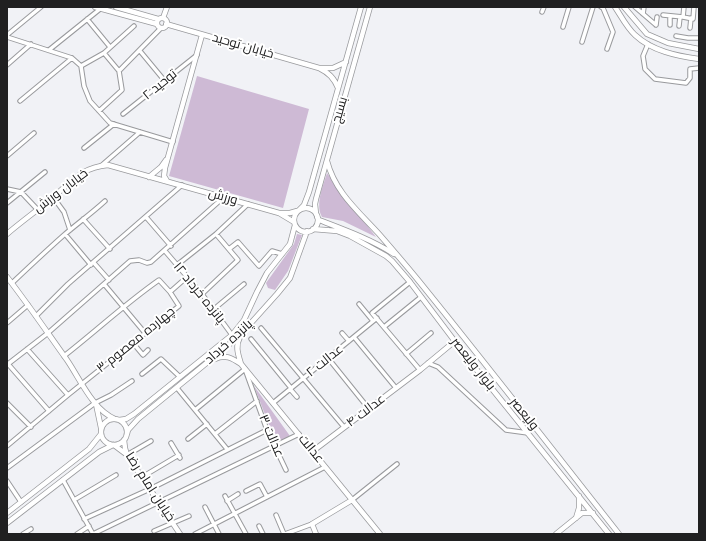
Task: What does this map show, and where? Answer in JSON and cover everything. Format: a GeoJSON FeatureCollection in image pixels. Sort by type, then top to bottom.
{"type":"FeatureCollection","features":[{"type":"Feature","properties":{"kind":"main road"},"geometry":{"type":"LineString","coordinates":[[95,7],[148,19],[159,20],[166,22],[164,27],[161,28],[158,26],[159,20],[167,7]]}},
{"type":"Feature","properties":{"kind":"main road"},"geometry":{"type":"LineString","coordinates":[[116,7],[148,19]]}},
{"type":"Feature","properties":{"kind":"main road","name":"بسیج"},"geometry":{"type":"LineString","coordinates":[[298,210],[307,200],[361,7]]}},
{"type":"Feature","properties":{"kind":"main road","name":"بسیج"},"geometry":{"type":"LineString","coordinates":[[317,215],[315,204],[370,7]]}},
{"type":"Feature","properties":{"kind":"main road"},"geometry":{"type":"LineString","coordinates":[[615,7],[635,35],[648,44],[674,56],[699,59]]}},
{"type":"Feature","properties":{"kind":"main road"},"geometry":{"type":"LineString","coordinates":[[624,7],[647,34],[668,43],[699,49]]}},
{"type":"Feature","properties":{"kind":"main road","name":"خیابان توحید"},"geometry":{"type":"LineString","coordinates":[[166,24],[319,68]]}},
{"type":"Feature","properties":{"kind":"main road"},"geometry":{"type":"LineString","coordinates":[[167,181],[164,176],[202,35]]}},
{"type":"Feature","properties":{"kind":"main road"},"geometry":{"type":"LineString","coordinates":[[319,68],[334,68],[346,62]]}},
{"type":"Feature","properties":{"kind":"main road"},"geometry":{"type":"LineString","coordinates":[[319,68],[331,75],[336,81],[338,88]]}},
{"type":"Feature","properties":{"kind":"main road"},"geometry":{"type":"LineString","coordinates":[[331,112],[333,115],[339,114]]}},
{"type":"Feature","properties":{"kind":"main road"},"geometry":{"type":"LineString","coordinates":[[326,131],[332,131],[334,134]]}},
{"type":"Feature","properties":{"kind":"main road"},"geometry":{"type":"LineString","coordinates":[[148,176],[161,167],[170,155]]}},
{"type":"Feature","properties":{"kind":"main road","name":"ولیعصر"},"geometry":{"type":"LineString","coordinates":[[327,161],[330,173],[346,200],[398,257],[619,534]]}},
{"type":"Feature","properties":{"kind":"main road","name":"خیابان ورزش"},"geometry":{"type":"LineString","coordinates":[[7,234],[53,197],[76,176],[94,166],[108,165],[167,181]]}},
{"type":"Feature","properties":{"kind":"main road","name":"ورزش"},"geometry":{"type":"LineString","coordinates":[[167,181],[279,213],[290,213],[298,210]]}},
{"type":"Feature","properties":{"kind":"main road"},"geometry":{"type":"LineString","coordinates":[[303,208],[313,210],[317,215],[317,223],[313,229],[307,231],[300,230],[294,224],[294,216],[298,210],[303,208]]}},
{"type":"Feature","properties":{"kind":"main road","name":"ورزش"},"geometry":{"type":"LineString","coordinates":[[279,213],[294,224]]}},
{"type":"Feature","properties":{"kind":"main road","name":"ولیعصر"},"geometry":{"type":"LineString","coordinates":[[317,215],[319,220],[380,245],[398,257]]}},
{"type":"Feature","properties":{"kind":"main road","name":"پانزده خرداد"},"geometry":{"type":"LineString","coordinates":[[117,419],[130,418],[232,335],[244,320],[261,283],[274,263],[290,244],[294,224]]}},
{"type":"Feature","properties":{"kind":"main road","name":"بلوار ولیعصر"},"geometry":{"type":"LineString","coordinates":[[313,229],[337,231],[366,244],[386,256],[410,282],[472,364],[609,534]]}},
{"type":"Feature","properties":{"kind":"main road","name":"پانزده خرداد"},"geometry":{"type":"LineString","coordinates":[[127,434],[128,430],[138,420],[210,361],[247,328],[290,278],[307,231]]}},
{"type":"Feature","properties":{"kind":"main road"},"geometry":{"type":"LineString","coordinates":[[7,277],[48,333],[95,403],[108,416],[117,419],[125,426],[127,434],[124,440],[99,452],[7,523]]}},
{"type":"Feature","properties":{"kind":"main road","name":"عدالت"},"geometry":{"type":"LineString","coordinates":[[247,328],[239,338],[237,346],[241,364],[380,534]]}},
{"type":"Feature","properties":{"kind":"main road","name":"عدالت ۴"},"geometry":{"type":"LineString","coordinates":[[313,451],[420,370],[455,341]]}},
{"type":"Feature","properties":{"kind":"main road"},"geometry":{"type":"LineString","coordinates":[[210,361],[219,357],[228,357],[241,364]]}},
{"type":"Feature","properties":{"kind":"main road"},"geometry":{"type":"LineString","coordinates":[[95,403],[101,434],[106,442],[127,455]]}},
{"type":"Feature","properties":{"kind":"main road"},"geometry":{"type":"LineString","coordinates":[[101,429],[105,422],[111,419],[117,419]]}},
{"type":"Feature","properties":{"kind":"main road"},"geometry":{"type":"LineString","coordinates":[[7,513],[92,446],[101,434]]}},
{"type":"Feature","properties":{"kind":"main road","name":"خیابان امام رضا"},"geometry":{"type":"LineString","coordinates":[[124,440],[127,455],[180,534]]}},
{"type":"Feature","properties":{"kind":"main road"},"geometry":{"type":"LineString","coordinates":[[92,446],[98,446],[99,452]]}},
{"type":"Feature","properties":{"kind":"main road"},"geometry":{"type":"LineString","coordinates":[[575,519],[579,508],[579,496]]}},
{"type":"Feature","properties":{"kind":"main road"},"geometry":{"type":"LineString","coordinates":[[316,534],[312,524],[352,500]]}},
{"type":"Feature","properties":{"kind":"main road"},"geometry":{"type":"LineString","coordinates":[[556,534],[582,514],[593,513]]}},
{"type":"Feature","properties":{"kind":"street"},"geometry":{"type":"LineString","coordinates":[[7,36],[41,7]]}},
{"type":"Feature","properties":{"kind":"street"},"geometry":{"type":"LineString","coordinates":[[542,12],[544,7]]}},
{"type":"Feature","properties":{"kind":"street"},"geometry":{"type":"LineString","coordinates":[[563,27],[569,7]]}},
{"type":"Feature","properties":{"kind":"street"},"geometry":{"type":"LineString","coordinates":[[582,42],[593,7]]}},
{"type":"Feature","properties":{"kind":"street"},"geometry":{"type":"LineString","coordinates":[[601,7],[603,8],[613,32],[607,49]]}},
{"type":"Feature","properties":{"kind":"street"},"geometry":{"type":"LineString","coordinates":[[635,7],[656,25],[657,16]]}},
{"type":"Feature","properties":{"kind":"street"},"geometry":{"type":"LineString","coordinates":[[643,14],[644,7]]}},
{"type":"Feature","properties":{"kind":"street"},"geometry":{"type":"LineString","coordinates":[[679,26],[684,7]]}},
{"type":"Feature","properties":{"kind":"street"},"geometry":{"type":"LineString","coordinates":[[690,28],[694,7]]}},
{"type":"Feature","properties":{"kind":"street"},"geometry":{"type":"LineString","coordinates":[[49,50],[100,8]]}},
{"type":"Feature","properties":{"kind":"street"},"geometry":{"type":"LineString","coordinates":[[663,15],[699,19]]}},
{"type":"Feature","properties":{"kind":"street"},"geometry":{"type":"LineString","coordinates":[[670,16],[670,25]]}},
{"type":"Feature","properties":{"kind":"street"},"geometry":{"type":"LineString","coordinates":[[86,19],[110,47]]}},
{"type":"Feature","properties":{"kind":"street"},"geometry":{"type":"LineString","coordinates":[[81,66],[104,53],[134,26]]}},
{"type":"Feature","properties":{"kind":"street"},"geometry":{"type":"LineString","coordinates":[[120,71],[161,28]]}},
{"type":"Feature","properties":{"kind":"street"},"geometry":{"type":"LineString","coordinates":[[7,36],[72,58],[81,66],[84,86],[90,101],[110,123],[173,142]]}},
{"type":"Feature","properties":{"kind":"street"},"geometry":{"type":"LineString","coordinates":[[676,36],[699,38]]}},
{"type":"Feature","properties":{"kind":"street"},"geometry":{"type":"LineString","coordinates":[[7,65],[31,44]]}},
{"type":"Feature","properties":{"kind":"street"},"geometry":{"type":"LineString","coordinates":[[648,44],[643,56],[645,69],[655,79],[686,82],[690,78],[690,69],[699,68]]}},
{"type":"Feature","properties":{"kind":"street"},"geometry":{"type":"LineString","coordinates":[[140,50],[164,80]]}},
{"type":"Feature","properties":{"kind":"street"},"geometry":{"type":"LineString","coordinates":[[99,112],[122,90],[120,71],[104,53]]}},
{"type":"Feature","properties":{"kind":"street","name":"توحید ۲"},"geometry":{"type":"LineString","coordinates":[[123,114],[197,55]]}},
{"type":"Feature","properties":{"kind":"street"},"geometry":{"type":"LineString","coordinates":[[20,101],[72,58]]}},
{"type":"Feature","properties":{"kind":"street"},"geometry":{"type":"LineString","coordinates":[[84,148],[114,124]]}},
{"type":"Feature","properties":{"kind":"street"},"geometry":{"type":"LineString","coordinates":[[102,165],[140,132]]}},
{"type":"Feature","properties":{"kind":"street"},"geometry":{"type":"LineString","coordinates":[[7,156],[34,133]]}},
{"type":"Feature","properties":{"kind":"street"},"geometry":{"type":"LineString","coordinates":[[7,203],[45,172]]}},
{"type":"Feature","properties":{"kind":"street"},"geometry":{"type":"LineString","coordinates":[[36,316],[59,292],[182,186]]}},
{"type":"Feature","properties":{"kind":"street"},"geometry":{"type":"LineString","coordinates":[[7,189],[21,192],[37,209]]}},
{"type":"Feature","properties":{"kind":"street"},"geometry":{"type":"LineString","coordinates":[[53,197],[64,212],[70,230]]}},
{"type":"Feature","properties":{"kind":"street"},"geometry":{"type":"LineString","coordinates":[[49,411],[8,364],[48,333],[130,261],[139,260],[147,263],[151,262],[171,246],[224,197]]}},
{"type":"Feature","properties":{"kind":"street"},"geometry":{"type":"LineString","coordinates":[[12,283],[65,234],[94,212],[105,201]]}},
{"type":"Feature","properties":{"kind":"street"},"geometry":{"type":"LineString","coordinates":[[177,265],[216,234],[248,204]]}},
{"type":"Feature","properties":{"kind":"street"},"geometry":{"type":"LineString","coordinates":[[146,216],[171,246]]}},
{"type":"Feature","properties":{"kind":"street"},"geometry":{"type":"LineString","coordinates":[[83,219],[110,249]]}},
{"type":"Feature","properties":{"kind":"street"},"geometry":{"type":"LineString","coordinates":[[65,234],[109,280]]}},
{"type":"Feature","properties":{"kind":"street"},"geometry":{"type":"LineString","coordinates":[[202,294],[238,260],[216,234]]}},
{"type":"Feature","properties":{"kind":"street"},"geometry":{"type":"LineString","coordinates":[[229,249],[238,242],[259,266],[272,252],[282,254]]}},
{"type":"Feature","properties":{"kind":"street","name":"پانزده خرداد ۱۲"},"geometry":{"type":"LineString","coordinates":[[165,251],[214,309],[232,335]]}},
{"type":"Feature","properties":{"kind":"street","name":"چهارده معصوم ۳"},"geometry":{"type":"LineString","coordinates":[[7,446],[179,306],[170,292],[187,277]]}},
{"type":"Feature","properties":{"kind":"street"},"geometry":{"type":"LineString","coordinates":[[64,356],[98,330],[123,307],[159,280],[170,292]]}},
{"type":"Feature","properties":{"kind":"street"},"geometry":{"type":"LineString","coordinates":[[375,320],[372,313],[410,282]]}},
{"type":"Feature","properties":{"kind":"street"},"geometry":{"type":"LineString","coordinates":[[104,284],[145,333]]}},
{"type":"Feature","properties":{"kind":"street"},"geometry":{"type":"LineString","coordinates":[[214,309],[244,284]]}},
{"type":"Feature","properties":{"kind":"street"},"geometry":{"type":"LineString","coordinates":[[384,327],[421,297]]}},
{"type":"Feature","properties":{"kind":"street"},"geometry":{"type":"LineString","coordinates":[[359,304],[384,327],[420,370]]}},
{"type":"Feature","properties":{"kind":"street"},"geometry":{"type":"LineString","coordinates":[[7,323],[28,306]]}},
{"type":"Feature","properties":{"kind":"street","name":"عدالت ۲"},"geometry":{"type":"LineString","coordinates":[[273,403],[375,320]]}},
{"type":"Feature","properties":{"kind":"street"},"geometry":{"type":"LineString","coordinates":[[261,328],[344,427]]}},
{"type":"Feature","properties":{"kind":"street"},"geometry":{"type":"LineString","coordinates":[[342,333],[349,341]]}},
{"type":"Feature","properties":{"kind":"street"},"geometry":{"type":"LineString","coordinates":[[406,354],[431,334]]}},
{"type":"Feature","properties":{"kind":"street"},"geometry":{"type":"LineString","coordinates":[[354,337],[396,388]]}},
{"type":"Feature","properties":{"kind":"street"},"geometry":{"type":"LineString","coordinates":[[251,339],[297,396]]}},
{"type":"Feature","properties":{"kind":"street"},"geometry":{"type":"LineString","coordinates":[[133,343],[143,355],[148,350]]}},
{"type":"Feature","properties":{"kind":"street"},"geometry":{"type":"LineString","coordinates":[[27,349],[68,395]]}},
{"type":"Feature","properties":{"kind":"street"},"geometry":{"type":"LineString","coordinates":[[142,374],[161,358],[180,377]]}},
{"type":"Feature","properties":{"kind":"street"},"geometry":{"type":"LineString","coordinates":[[328,358],[369,409]]}},
{"type":"Feature","properties":{"kind":"street"},"geometry":{"type":"LineString","coordinates":[[428,363],[438,367],[506,430],[528,433]]}},
{"type":"Feature","properties":{"kind":"street"},"geometry":{"type":"LineString","coordinates":[[195,410],[245,369]]}},
{"type":"Feature","properties":{"kind":"street","name":"عدالت ۳"},"geometry":{"type":"LineString","coordinates":[[245,369],[267,430],[286,470]]}},
{"type":"Feature","properties":{"kind":"street"},"geometry":{"type":"LineString","coordinates":[[7,468],[95,403],[111,395],[132,381]]}},
{"type":"Feature","properties":{"kind":"street"},"geometry":{"type":"LineString","coordinates":[[177,388],[227,449]]}},
{"type":"Feature","properties":{"kind":"street","name":"عدالت ۳"},"geometry":{"type":"LineString","coordinates":[[215,434],[257,401]]}},
{"type":"Feature","properties":{"kind":"street"},"geometry":{"type":"LineString","coordinates":[[7,403],[31,427]]}},
{"type":"Feature","properties":{"kind":"street"},"geometry":{"type":"LineString","coordinates":[[7,412],[12,408]]}},
{"type":"Feature","properties":{"kind":"street"},"geometry":{"type":"LineString","coordinates":[[188,439],[207,424]]}},
{"type":"Feature","properties":{"kind":"street"},"geometry":{"type":"LineString","coordinates":[[84,519],[150,489],[267,430]]}},
{"type":"Feature","properties":{"kind":"street"},"geometry":{"type":"LineString","coordinates":[[63,480],[93,534],[299,434]]}},
{"type":"Feature","properties":{"kind":"street"},"geometry":{"type":"LineString","coordinates":[[127,455],[151,441]]}},
{"type":"Feature","properties":{"kind":"street"},"geometry":{"type":"LineString","coordinates":[[142,477],[180,456],[171,443]]}},
{"type":"Feature","properties":{"kind":"street"},"geometry":{"type":"LineString","coordinates":[[352,500],[397,464]]}},
{"type":"Feature","properties":{"kind":"street"},"geometry":{"type":"LineString","coordinates":[[195,534],[325,467]]}},
{"type":"Feature","properties":{"kind":"street"},"geometry":{"type":"LineString","coordinates":[[74,500],[116,475]]}},
{"type":"Feature","properties":{"kind":"street"},"geometry":{"type":"LineString","coordinates":[[258,479],[267,497]]}},
{"type":"Feature","properties":{"kind":"street"},"geometry":{"type":"LineString","coordinates":[[7,481],[21,502]]}},
{"type":"Feature","properties":{"kind":"street"},"geometry":{"type":"LineString","coordinates":[[246,491],[260,484]]}},
{"type":"Feature","properties":{"kind":"street"},"geometry":{"type":"LineString","coordinates":[[227,500],[238,494]]}},
{"type":"Feature","properties":{"kind":"street"},"geometry":{"type":"LineString","coordinates":[[225,496],[246,534]]}},
{"type":"Feature","properties":{"kind":"street"},"geometry":{"type":"LineString","coordinates":[[205,507],[219,534]]}},
{"type":"Feature","properties":{"kind":"street"},"geometry":{"type":"LineString","coordinates":[[276,515],[286,534],[312,524]]}},
{"type":"Feature","properties":{"kind":"street"},"geometry":{"type":"LineString","coordinates":[[154,531],[188,516]]}},
{"type":"Feature","properties":{"kind":"street"},"geometry":{"type":"LineString","coordinates":[[77,534],[89,526]]}},
{"type":"Feature","properties":{"kind":"street"},"geometry":{"type":"LineString","coordinates":[[259,526],[263,534]]}},
{"type":"Feature","properties":{"kind":"street"},"geometry":{"type":"LineString","coordinates":[[22,534],[31,529]]}},
{"type":"Feature","properties":{"kind":"shaded area"},"geometry":{"type":"Polygon","coordinates":[[[197,76],[309,109],[283,208],[169,176],[197,76]]]}},
{"type":"Feature","properties":{"kind":"shaded area"},"geometry":{"type":"Polygon","coordinates":[[[327,173],[376,237],[343,221],[322,217],[319,201],[327,173]]]}},
{"type":"Feature","properties":{"kind":"shaded area"},"geometry":{"type":"Polygon","coordinates":[[[297,234],[302,235],[288,271],[275,290],[268,288],[266,283],[294,244],[297,234]]]}},
{"type":"Feature","properties":{"kind":"shaded area"},"geometry":{"type":"Polygon","coordinates":[[[254,386],[290,436],[276,443],[254,386]]]}}]}
